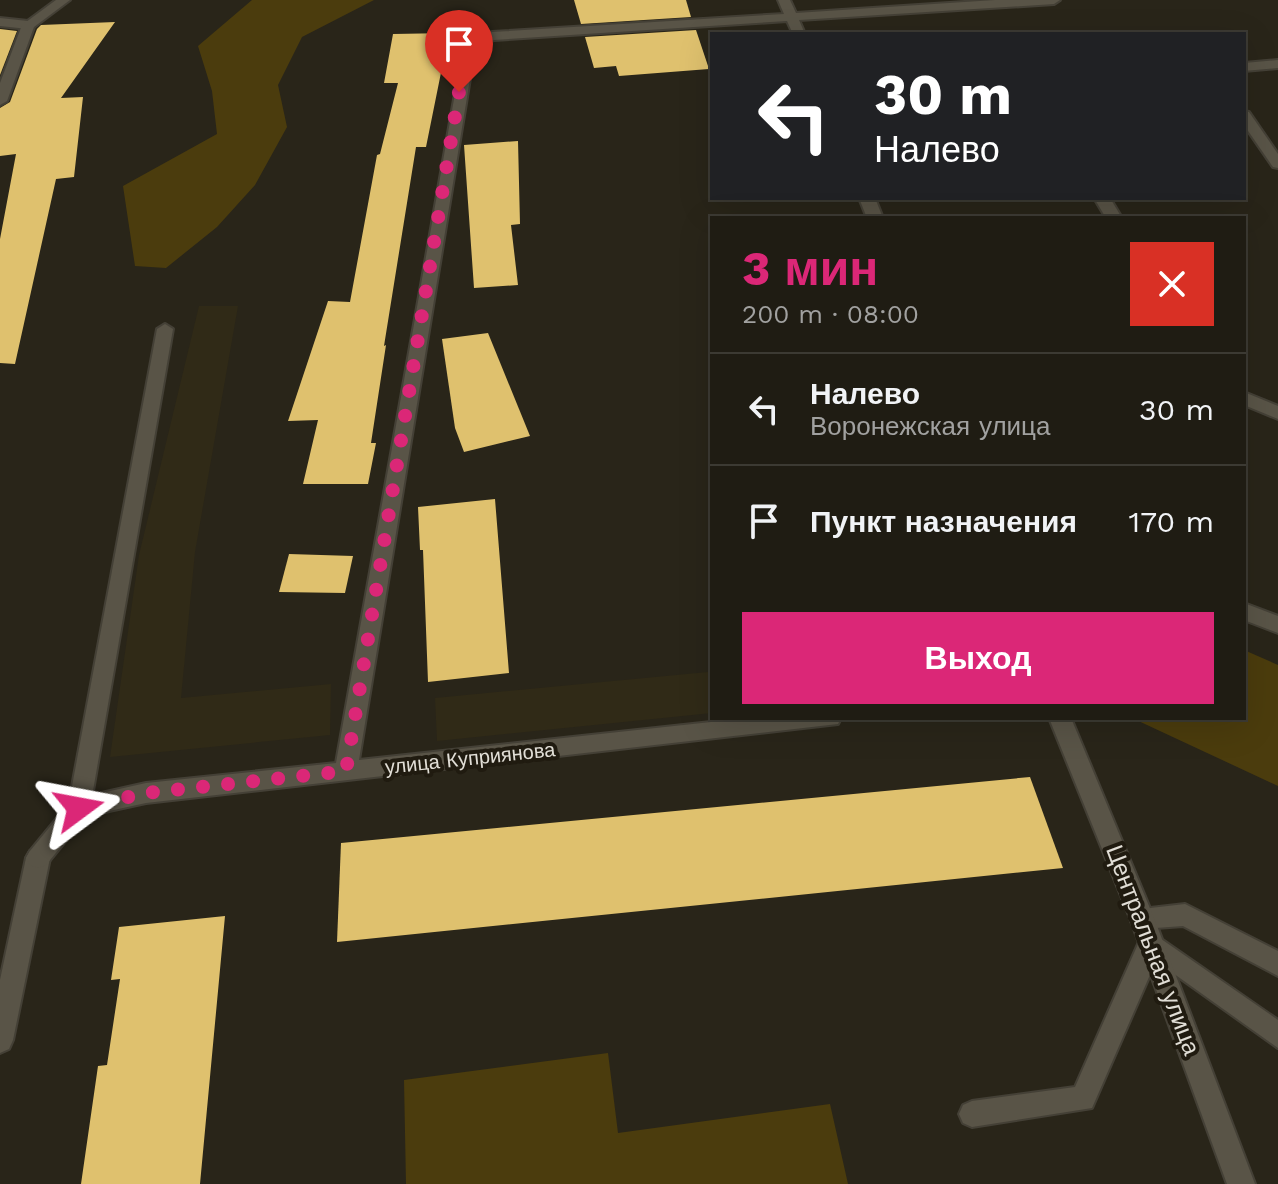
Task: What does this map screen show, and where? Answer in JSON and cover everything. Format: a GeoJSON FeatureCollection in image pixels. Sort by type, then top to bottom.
{"type":"FeatureCollection","features":[{"type":"Feature","properties":{"kind":"street"},"geometry":{"type":"LineString","coordinates":[[0,101],[28,25],[64,0]]}},
{"type":"Feature","properties":{"kind":"street"},"geometry":{"type":"LineString","coordinates":[[784,0],[798,32]]}},
{"type":"Feature","properties":{"kind":"street"},"geometry":{"type":"LineString","coordinates":[[346,771],[469,46],[492,36],[1054,0]]}},
{"type":"Feature","properties":{"kind":"street"},"geometry":{"type":"LineString","coordinates":[[0,22],[28,25]]}},
{"type":"Feature","properties":{"kind":"street"},"geometry":{"type":"LineString","coordinates":[[1246,67],[1278,64]]}},
{"type":"Feature","properties":{"kind":"street"},"geometry":{"type":"LineString","coordinates":[[1246,118],[1278,164]]}},
{"type":"Feature","properties":{"kind":"street"},"geometry":{"type":"LineString","coordinates":[[0,1040],[38,858],[79,808],[165,329]]}},
{"type":"Feature","properties":{"kind":"street"},"geometry":{"type":"LineString","coordinates":[[1246,399],[1278,413]]}},
{"type":"Feature","properties":{"kind":"street"},"geometry":{"type":"LineString","coordinates":[[1246,612],[1278,625]]}},
{"type":"Feature","properties":{"kind":"street","name":"улица Куприянова"},"geometry":{"type":"LineString","coordinates":[[79,808],[146,793],[812,720]]}},
{"type":"Feature","properties":{"kind":"street","name":"Центральная улица"},"geometry":{"type":"LineString","coordinates":[[1061,720],[1142,918],[1241,1184]]}},
{"type":"Feature","properties":{"kind":"street"},"geometry":{"type":"LineString","coordinates":[[1142,918],[1185,915],[1278,964]]}},
{"type":"Feature","properties":{"kind":"street"},"geometry":{"type":"LineString","coordinates":[[972,1114],[1083,1099],[1151,943],[1278,1035]]}},
{"type":"Feature","properties":{"kind":"shaded area"},"geometry":{"type":"Polygon","coordinates":[[[252,0],[374,0],[302,37],[278,85],[287,127],[255,185],[217,227],[166,268],[135,266],[123,186],[217,134],[212,91],[198,46],[252,0]]]}},
{"type":"Feature","properties":{"kind":"shaded area"},"geometry":{"type":"Polygon","coordinates":[[[199,306],[238,306],[195,552],[181,698],[331,684],[330,735],[110,757],[139,555],[199,306]]]}},
{"type":"Feature","properties":{"kind":"shaded area"},"geometry":{"type":"Polygon","coordinates":[[[710,640],[710,713],[437,741],[435,698],[708,672],[710,640]]]}},
{"type":"Feature","properties":{"kind":"shaded area"},"geometry":{"type":"Polygon","coordinates":[[[1246,651],[1278,665],[1278,786],[1136,720],[1246,720],[1246,651]]]}},
{"type":"Feature","properties":{"kind":"shaded area"},"geometry":{"type":"Polygon","coordinates":[[[608,1053],[618,1133],[830,1104],[848,1184],[406,1184],[404,1080],[608,1053]]]}},
{"type":"Feature","properties":{"kind":"building"},"geometry":{"type":"Polygon","coordinates":[[[574,0],[686,0],[691,17],[581,24],[574,0]]]}},
{"type":"Feature","properties":{"kind":"building"},"geometry":{"type":"Polygon","coordinates":[[[115,22],[61,98],[83,97],[74,177],[56,179],[15,364],[0,363],[0,239],[16,154],[0,156],[0,108],[10,102],[41,25],[115,22]]]}},
{"type":"Feature","properties":{"kind":"building"},"geometry":{"type":"Polygon","coordinates":[[[0,29],[17,31],[0,75],[0,29]]]}},
{"type":"Feature","properties":{"kind":"building"},"geometry":{"type":"Polygon","coordinates":[[[696,30],[709,69],[619,76],[616,66],[594,68],[585,37],[696,30]]]}},
{"type":"Feature","properties":{"kind":"building"},"geometry":{"type":"Polygon","coordinates":[[[449,33],[426,147],[416,147],[384,346],[371,443],[376,443],[368,484],[303,484],[318,420],[288,421],[328,301],[350,302],[377,155],[380,154],[398,83],[384,83],[393,34],[449,33]]]}},
{"type":"Feature","properties":{"kind":"building"},"geometry":{"type":"Polygon","coordinates":[[[518,141],[520,224],[511,225],[518,285],[474,288],[464,145],[518,141]]]}},
{"type":"Feature","properties":{"kind":"building"},"geometry":{"type":"Polygon","coordinates":[[[488,333],[530,436],[464,452],[455,428],[442,339],[488,333]]]}},
{"type":"Feature","properties":{"kind":"building"},"geometry":{"type":"Polygon","coordinates":[[[495,499],[509,673],[428,682],[423,550],[420,550],[418,507],[495,499]]]}},
{"type":"Feature","properties":{"kind":"building"},"geometry":{"type":"Polygon","coordinates":[[[289,554],[353,556],[345,593],[279,592],[289,554]]]}},
{"type":"Feature","properties":{"kind":"building"},"geometry":{"type":"Polygon","coordinates":[[[1030,777],[1063,868],[337,942],[341,843],[1030,777]]]}},
{"type":"Feature","properties":{"kind":"building"},"geometry":{"type":"Polygon","coordinates":[[[225,916],[200,1184],[81,1184],[98,1066],[107,1065],[120,979],[111,980],[119,927],[225,916]]]}},
{"type":"Feature","properties":{"kind":"route"},"geometry":{"type":"LineString","coordinates":[[79,808],[146,793],[346,771],[459,92]]}}]}
